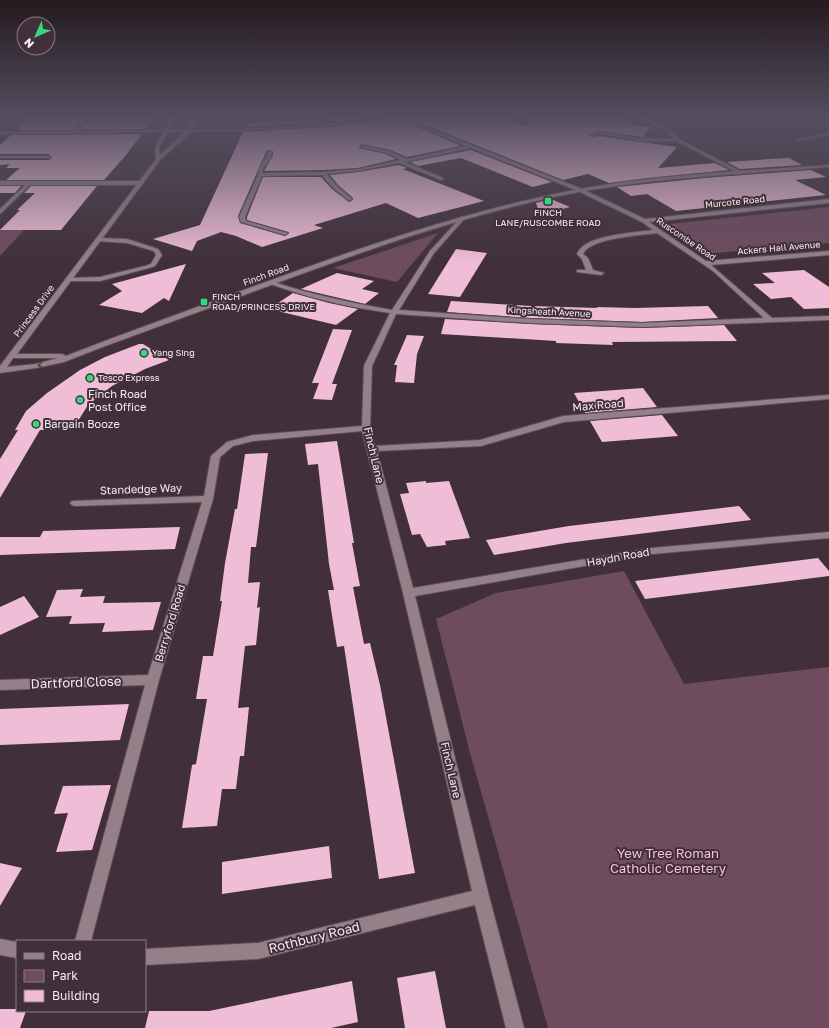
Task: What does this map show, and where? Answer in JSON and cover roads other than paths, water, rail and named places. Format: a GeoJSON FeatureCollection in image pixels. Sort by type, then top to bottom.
{"type":"FeatureCollection","features":[{"type":"Feature","properties":{"kind":"street","name":"Princess Drive"},"geometry":{"type":"LineString","coordinates":[[0,371],[13,356],[153,167]]}},
{"type":"Feature","properties":{"kind":"street"},"geometry":{"type":"LineString","coordinates":[[261,167],[260,175],[242,217],[244,222],[285,233]]}},
{"type":"Feature","properties":{"kind":"street"},"geometry":{"type":"LineString","coordinates":[[260,175],[324,173],[373,167]]}},
{"type":"Feature","properties":{"kind":"street"},"geometry":{"type":"LineString","coordinates":[[416,167],[441,179]]}},
{"type":"Feature","properties":{"kind":"street","name":"Ruscombe Road"},"geometry":{"type":"LineString","coordinates":[[521,167],[580,190],[644,222],[707,263],[739,290],[770,320]]}},
{"type":"Feature","properties":{"kind":"street"},"geometry":{"type":"LineString","coordinates":[[730,167],[740,172]]}},
{"type":"Feature","properties":{"kind":"street"},"geometry":{"type":"LineString","coordinates":[[462,218],[580,190],[645,181],[815,167]]}},
{"type":"Feature","properties":{"kind":"street"},"geometry":{"type":"LineString","coordinates":[[324,173],[328,181],[337,187],[349,200]]}},
{"type":"Feature","properties":{"kind":"street"},"geometry":{"type":"LineString","coordinates":[[0,183],[142,183]]}},
{"type":"Feature","properties":{"kind":"street"},"geometry":{"type":"LineString","coordinates":[[0,212],[29,183]]}},
{"type":"Feature","properties":{"kind":"street","name":"Murcote Road"},"geometry":{"type":"LineString","coordinates":[[644,222],[829,201]]}},
{"type":"Feature","properties":{"kind":"street","name":"Finch Road"},"geometry":{"type":"LineString","coordinates":[[0,371],[49,364],[401,237],[462,218]]}},
{"type":"Feature","properties":{"kind":"street","name":"Finch Lane"},"geometry":{"type":"LineString","coordinates":[[462,218],[432,252],[394,312],[368,366],[366,428],[409,593],[481,896],[516,1028]]}},
{"type":"Feature","properties":{"kind":"street"},"geometry":{"type":"LineString","coordinates":[[590,272],[585,258],[580,254],[582,249],[589,244],[607,239],[658,231]]}},
{"type":"Feature","properties":{"kind":"street","name":"Princess Drive"},"geometry":{"type":"LineString","coordinates":[[68,280],[100,279],[147,267],[153,265],[158,255],[156,250],[131,242],[98,240]]}},
{"type":"Feature","properties":{"kind":"street","name":"Ackers Hall Avenue"},"geometry":{"type":"LineString","coordinates":[[707,263],[829,253]]}},
{"type":"Feature","properties":{"kind":"street"},"geometry":{"type":"LineString","coordinates":[[579,271],[601,273]]}},
{"type":"Feature","properties":{"kind":"street","name":"Kingsheath Avenue"},"geometry":{"type":"LineString","coordinates":[[272,283],[303,294],[344,304],[394,312],[530,321],[642,325],[829,318]]}},
{"type":"Feature","properties":{"kind":"street","name":"Finch Road"},"geometry":{"type":"LineString","coordinates":[[13,356],[56,356],[78,354]]}},
{"type":"Feature","properties":{"kind":"street","name":"Max Road"},"geometry":{"type":"LineString","coordinates":[[371,449],[481,443],[563,419],[829,397]]}},
{"type":"Feature","properties":{"kind":"street","name":"Berryford Road"},"geometry":{"type":"LineString","coordinates":[[83,940],[153,680],[208,499],[216,456],[230,444],[252,438],[366,428]]}},
{"type":"Feature","properties":{"kind":"street","name":"Standedge Way"},"geometry":{"type":"LineString","coordinates":[[75,503],[208,499]]}},
{"type":"Feature","properties":{"kind":"street","name":"Haydn Road"},"geometry":{"type":"LineString","coordinates":[[409,593],[652,551],[829,535]]}},
{"type":"Feature","properties":{"kind":"street","name":"Dartford Close"},"geometry":{"type":"LineString","coordinates":[[0,685],[153,680]]}},
{"type":"Feature","properties":{"kind":"street","name":"Rothbury Road"},"geometry":{"type":"LineString","coordinates":[[146,957],[258,951],[481,896]]}},
{"type":"Feature","properties":{"kind":"street"},"geometry":{"type":"LineString","coordinates":[[0,947],[16,950]]}},
{"type":"Feature","properties":{"kind":"place","name":"FINCH LANE/RUSCOMBE ROAD"},"geometry":{"type":"Point","coordinates":[548,201]}},
{"type":"Feature","properties":{"kind":"place","name":"FINCH ROAD/PRINCESS DRIVE"},"geometry":{"type":"Point","coordinates":[204,302]}},
{"type":"Feature","properties":{"kind":"place","name":"Yang Sing"},"geometry":{"type":"Point","coordinates":[144,353]}},
{"type":"Feature","properties":{"kind":"place","name":"Tesco Express"},"geometry":{"type":"Point","coordinates":[90,378]}},
{"type":"Feature","properties":{"kind":"place","name":"Finch Road Post Office"},"geometry":{"type":"Point","coordinates":[80,400]}},
{"type":"Feature","properties":{"kind":"place","name":"Bargain Booze"},"geometry":{"type":"Point","coordinates":[36,424]}},
{"type":"Feature","properties":{"kind":"park label","name":"Yew Tree Roman Catholic Cemetery"},"geometry":{"type":"Point","coordinates":[668,860]}}]}
